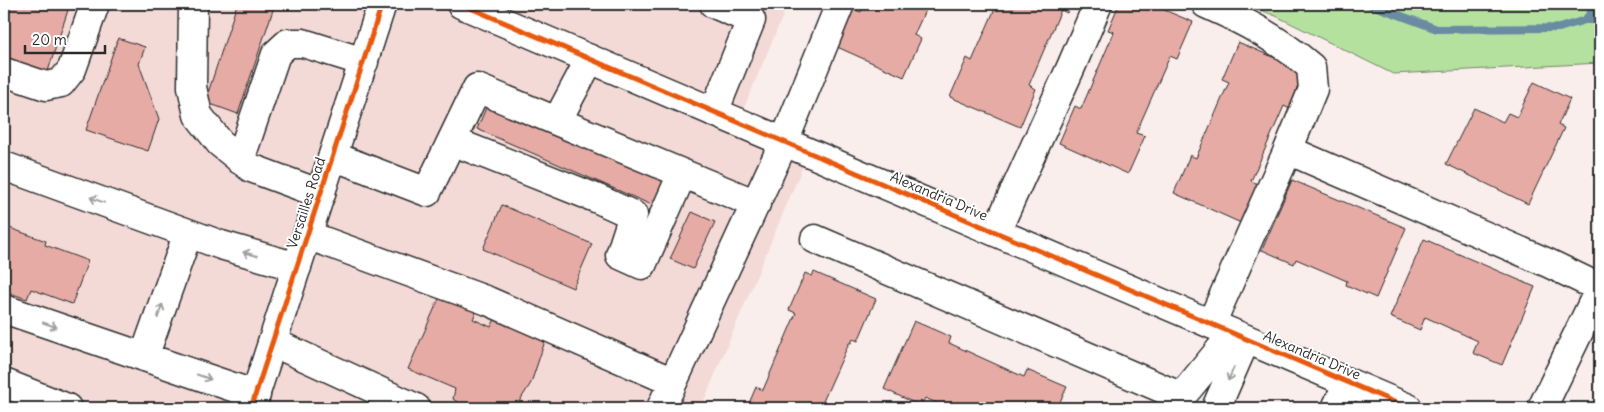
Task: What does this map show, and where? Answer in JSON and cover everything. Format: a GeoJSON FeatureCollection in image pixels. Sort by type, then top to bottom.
{"type":"FeatureCollection","features":[{"type":"Feature","properties":{"kind":"main road"},"geometry":{"type":"LineString","coordinates":[[4,72],[46,86],[61,83],[72,69],[94,4]]}},
{"type":"Feature","properties":{"kind":"main road"},"geometry":{"type":"LineString","coordinates":[[193,4],[192,87],[198,115],[220,143],[251,168],[321,194]]}},
{"type":"Feature","properties":{"kind":"main road","name":"Versailles Road"},"geometry":{"type":"LineString","coordinates":[[254,402],[382,4]]}},
{"type":"Feature","properties":{"kind":"main road","name":"Alexandria Drive"},"geometry":{"type":"LineString","coordinates":[[461,4],[1408,408]]}},
{"type":"Feature","properties":{"kind":"main road"},"geometry":{"type":"LineString","coordinates":[[714,4],[756,12],[714,112]]}},
{"type":"Feature","properties":{"kind":"main road"},"geometry":{"type":"LineString","coordinates":[[661,408],[784,142],[840,4]]}},
{"type":"Feature","properties":{"kind":"main road"},"geometry":{"type":"LineString","coordinates":[[996,232],[1098,4]]}},
{"type":"Feature","properties":{"kind":"main road"},"geometry":{"type":"LineString","coordinates":[[1206,4],[1237,18],[1296,54],[1311,67],[1313,89],[1288,150],[1230,332],[1216,408]]}},
{"type":"Feature","properties":{"kind":"main road"},"geometry":{"type":"LineString","coordinates":[[240,160],[276,54],[288,43],[303,43],[364,62]]}},
{"type":"Feature","properties":{"kind":"main road"},"geometry":{"type":"LineString","coordinates":[[557,121],[590,59]]}},
{"type":"Feature","properties":{"kind":"main road"},"geometry":{"type":"LineString","coordinates":[[333,156],[427,192],[477,88],[756,204]]}},
{"type":"Feature","properties":{"kind":"main road"},"geometry":{"type":"LineString","coordinates":[[452,141],[598,199],[633,216],[620,255],[642,266],[682,174]]}},
{"type":"Feature","properties":{"kind":"main road"},"geometry":{"type":"LineString","coordinates":[[1288,150],[1548,263],[1599,294],[1542,408]]}},
{"type":"Feature","properties":{"kind":"main road"},"geometry":{"type":"LineString","coordinates":[[4,166],[221,245],[297,267]]}},
{"type":"Feature","properties":{"kind":"main road"},"geometry":{"type":"LineString","coordinates":[[144,357],[188,233]]}},
{"type":"Feature","properties":{"kind":"main road"},"geometry":{"type":"LineString","coordinates":[[307,235],[488,301],[673,382]]}},
{"type":"Feature","properties":{"kind":"main road"},"geometry":{"type":"LineString","coordinates":[[815,239],[1177,402],[1230,332]]}},
{"type":"Feature","properties":{"kind":"main road"},"geometry":{"type":"LineString","coordinates":[[4,309],[144,357],[254,402]]}},
{"type":"Feature","properties":{"kind":"main road"},"geometry":{"type":"LineString","coordinates":[[272,342],[416,408]]}},
{"type":"Feature","properties":{"kind":"main road"},"geometry":{"type":"LineString","coordinates":[[1336,408],[1348,383]]}},
{"type":"Feature","properties":{"kind":"main road"},"geometry":{"type":"LineString","coordinates":[[4,384],[67,408]]}},
{"type":"Feature","properties":{"kind":"shaded area"},"geometry":{"type":"Polygon","coordinates":[[[4,4],[788,4],[738,122],[809,152],[701,408],[4,408],[4,4]]]}},
{"type":"Feature","properties":{"kind":"green space"},"geometry":{"type":"Polygon","coordinates":[[[1245,4],[1600,4],[1600,63],[1393,74],[1276,16],[1245,4]]]}},
{"type":"Feature","properties":{"kind":"building"},"geometry":{"type":"Polygon","coordinates":[[[4,4],[70,4],[48,71],[4,57],[4,4]]]}},
{"type":"Feature","properties":{"kind":"building"},"geometry":{"type":"Polygon","coordinates":[[[237,4],[275,4],[238,114],[205,102],[237,4]]]}},
{"type":"Feature","properties":{"kind":"building"},"geometry":{"type":"Polygon","coordinates":[[[865,4],[928,4],[914,35],[921,39],[904,77],[835,46],[852,9],[861,12],[865,4]]]}},
{"type":"Feature","properties":{"kind":"building"},"geometry":{"type":"Polygon","coordinates":[[[997,4],[1071,4],[1067,13],[1061,10],[1029,85],[1036,89],[1020,127],[950,97],[967,58],[972,61],[997,4]]]}},
{"type":"Feature","properties":{"kind":"building"},"geometry":{"type":"Polygon","coordinates":[[[1119,4],[1150,4],[1193,22],[1177,59],[1170,56],[1136,133],[1145,136],[1128,174],[1059,143],[1075,106],[1081,109],[1114,32],[1108,30],[1119,4]]]}},
{"type":"Feature","properties":{"kind":"building"},"geometry":{"type":"Polygon","coordinates":[[[118,38],[145,47],[139,64],[159,119],[148,151],[86,130],[118,38]]]}},
{"type":"Feature","properties":{"kind":"building"},"geometry":{"type":"Polygon","coordinates":[[[1238,42],[1307,72],[1290,109],[1284,106],[1251,181],[1258,184],[1241,223],[1174,193],[1190,155],[1196,158],[1229,82],[1222,79],[1238,42]]]}},
{"type":"Feature","properties":{"kind":"building"},"geometry":{"type":"Polygon","coordinates":[[[1534,82],[1570,99],[1558,125],[1564,128],[1528,204],[1446,164],[1474,108],[1503,122],[1508,113],[1517,117],[1534,82]]]}},
{"type":"Feature","properties":{"kind":"building"},"geometry":{"type":"Polygon","coordinates":[[[489,101],[673,180],[661,209],[477,129],[489,101]]]}},
{"type":"Feature","properties":{"kind":"building"},"geometry":{"type":"Polygon","coordinates":[[[1292,180],[1406,228],[1376,298],[1346,285],[1347,281],[1296,259],[1294,264],[1262,250],[1292,180]]]}},
{"type":"Feature","properties":{"kind":"building"},"geometry":{"type":"Polygon","coordinates":[[[502,205],[592,244],[573,288],[483,249],[502,205]]]}},
{"type":"Feature","properties":{"kind":"building"},"geometry":{"type":"Polygon","coordinates":[[[692,212],[715,222],[693,269],[670,259],[692,212]]]}},
{"type":"Feature","properties":{"kind":"building"},"geometry":{"type":"Polygon","coordinates":[[[4,226],[46,241],[45,245],[88,261],[72,304],[31,289],[27,299],[4,291],[4,226]]]}},
{"type":"Feature","properties":{"kind":"building"},"geometry":{"type":"Polygon","coordinates":[[[1424,239],[1535,287],[1502,365],[1473,353],[1478,341],[1425,317],[1420,330],[1390,317],[1424,239]]]}},
{"type":"Feature","properties":{"kind":"building"},"geometry":{"type":"Polygon","coordinates":[[[814,272],[876,299],[858,341],[853,339],[849,343],[821,406],[826,408],[747,408],[756,387],[763,390],[796,313],[789,310],[805,273],[812,276],[814,272]]]}},
{"type":"Feature","properties":{"kind":"building"},"geometry":{"type":"Polygon","coordinates":[[[440,296],[476,312],[473,319],[491,327],[496,317],[545,341],[531,383],[515,408],[500,408],[489,404],[485,408],[465,407],[453,399],[455,389],[408,369],[440,296]]]}},
{"type":"Feature","properties":{"kind":"building"},"geometry":{"type":"Polygon","coordinates":[[[914,321],[951,337],[949,343],[1024,377],[1027,370],[1067,387],[1057,408],[948,408],[925,398],[921,406],[884,389],[914,321]]]}},
{"type":"Feature","properties":{"kind":"waterway"},"geometry":{"type":"LineString","coordinates":[[1369,4],[1437,29],[1559,28],[1585,20],[1598,4]]}},
{"type":"Feature","properties":{"kind":"waterway"},"geometry":{"type":"LineString","coordinates":[[1585,20],[1600,20]]}},
{"type":"Feature","properties":{"kind":"cycle path"},"geometry":{"type":"LineString","coordinates":[[251,408],[382,4]]}},
{"type":"Feature","properties":{"kind":"cycle path"},"geometry":{"type":"LineString","coordinates":[[461,4],[1408,408]]}}]}
